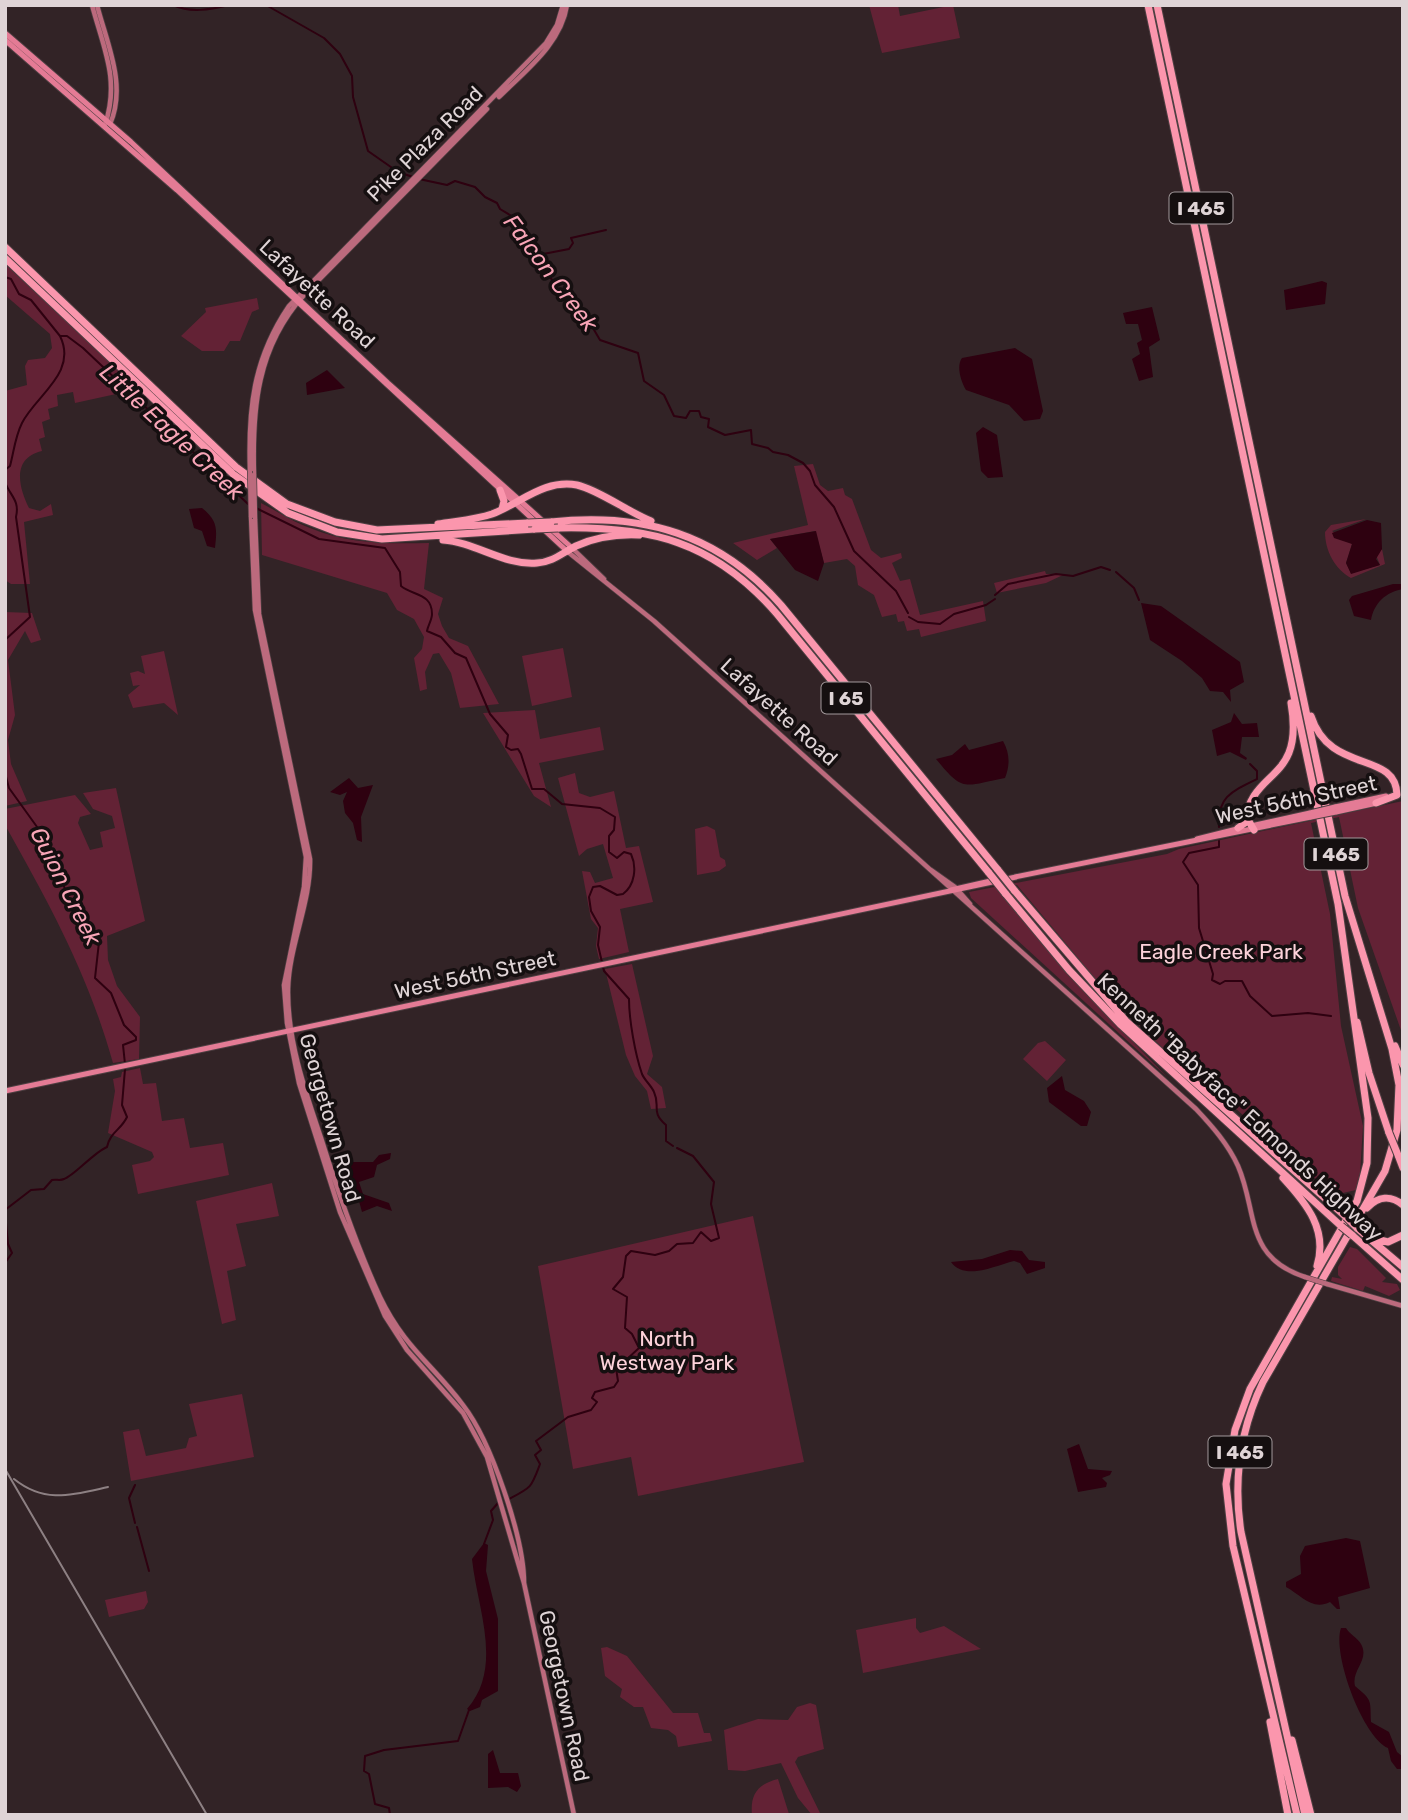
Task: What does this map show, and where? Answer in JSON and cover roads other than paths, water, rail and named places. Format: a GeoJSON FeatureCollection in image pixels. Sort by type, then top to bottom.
{"type":"FeatureCollection","features":[{"type":"Feature","properties":{"kind":"highway","name":"I 465"},"geometry":{"type":"LineString","coordinates":[[1147,5],[1346,956],[1354,1034],[1368,1118],[1368,1154],[1353,1209],[1246,1398],[1233,1439],[1226,1485],[1231,1537],[1297,1815]]}},
{"type":"Feature","properties":{"kind":"highway","name":"I 465"},"geometry":{"type":"LineString","coordinates":[[1157,5],[1345,896],[1399,1084],[1395,1139],[1380,1180],[1255,1400],[1238,1467],[1241,1532],[1305,1815]]}},
{"type":"Feature","properties":{"kind":"highway","name":"Kenneth \"Babyface\" Edmonds Highway"},"geometry":{"type":"LineString","coordinates":[[5,247],[248,477],[287,504],[324,519],[371,529],[403,531],[619,519],[679,533],[732,560],[773,595],[1014,890],[1133,1028],[1403,1267]]}},
{"type":"Feature","properties":{"kind":"highway","name":"Kenneth \"Babyface\" Edmonds Highway"},"geometry":{"type":"LineString","coordinates":[[5,258],[253,490],[288,513],[326,528],[373,538],[407,539],[558,528],[631,529],[684,545],[723,566],[765,600],[1088,992],[1242,1136],[1403,1280]]}},
{"type":"Feature","properties":{"kind":"highway"},"geometry":{"type":"LineString","coordinates":[[371,529],[426,526],[487,516],[547,486],[575,485],[590,490],[628,512],[679,533]]}},
{"type":"Feature","properties":{"kind":"highway"},"geometry":{"type":"LineString","coordinates":[[500,491],[504,501],[502,509]]}},
{"type":"Feature","properties":{"kind":"highway"},"geometry":{"type":"LineString","coordinates":[[407,539],[461,542],[524,563],[546,562],[600,538],[629,534],[684,545]]}},
{"type":"Feature","properties":{"kind":"highway"},"geometry":{"type":"LineString","coordinates":[[1238,828],[1245,824],[1250,799],[1280,771],[1294,742],[1294,721],[1281,636]]}},
{"type":"Feature","properties":{"kind":"highway"},"geometry":{"type":"LineString","coordinates":[[1293,648],[1312,718],[1321,736],[1345,757],[1387,771],[1400,793],[1376,803]]}},
{"type":"Feature","properties":{"kind":"highway"},"geometry":{"type":"LineString","coordinates":[[1246,813],[1252,828]]}},
{"type":"Feature","properties":{"kind":"highway"},"geometry":{"type":"LineString","coordinates":[[1346,956],[1361,1041],[1389,1133],[1403,1168]]}},
{"type":"Feature","properties":{"kind":"highway"},"geometry":{"type":"LineString","coordinates":[[1380,1011],[1403,1065]]}},
{"type":"Feature","properties":{"kind":"highway"},"geometry":{"type":"LineString","coordinates":[[1242,1136],[1289,1184],[1316,1221],[1321,1242],[1320,1257],[1307,1289]]}},
{"type":"Feature","properties":{"kind":"highway"},"geometry":{"type":"LineString","coordinates":[[1324,1282],[1372,1202],[1388,1198],[1403,1205]]}},
{"type":"Feature","properties":{"kind":"highway"},"geometry":{"type":"LineString","coordinates":[[1359,1229],[1383,1242],[1395,1241],[1403,1235]]}},
{"type":"Feature","properties":{"kind":"highway"},"geometry":{"type":"LineString","coordinates":[[1260,1663],[1287,1815]]}},
{"type":"Feature","properties":{"kind":"highway"},"geometry":{"type":"LineString","coordinates":[[1276,1686],[1312,1815]]}},
{"type":"Feature","properties":{"kind":"main road"},"geometry":{"type":"LineString","coordinates":[[95,5],[118,85],[116,107],[107,124]]}},
{"type":"Feature","properties":{"kind":"main road","name":"Pike Plaza Road"},"geometry":{"type":"LineString","coordinates":[[499,97],[553,41],[565,5]]}},
{"type":"Feature","properties":{"kind":"main road","name":"Pike Plaza Road"},"geometry":{"type":"LineString","coordinates":[[297,300],[546,43],[565,5]]}},
{"type":"Feature","properties":{"kind":"main road","name":"Lafayette Road"},"geometry":{"type":"LineString","coordinates":[[5,33],[570,550],[1178,1091],[1218,1133],[1241,1173],[1255,1232],[1261,1244],[1279,1265],[1305,1277],[1403,1306]]}},
{"type":"Feature","properties":{"kind":"main road","name":"Lafayette Road"},"geometry":{"type":"LineString","coordinates":[[5,40],[107,124]]}},
{"type":"Feature","properties":{"kind":"main road","name":"Pike Plaza Road"},"geometry":{"type":"LineString","coordinates":[[422,172],[487,110]]}},
{"type":"Feature","properties":{"kind":"main road","name":"Lafayette Road"},"geometry":{"type":"LineString","coordinates":[[297,300],[500,491],[517,502]]}},
{"type":"Feature","properties":{"kind":"main road","name":"Georgetown Road"},"geometry":{"type":"LineString","coordinates":[[297,300],[270,338],[255,377],[248,419],[252,473],[254,610],[303,839],[307,878],[285,977],[299,1083],[331,1186],[383,1311],[402,1345],[469,1421],[502,1495],[524,1583],[574,1815]]}},
{"type":"Feature","properties":{"kind":"main road","name":"West 56th Street"},"geometry":{"type":"LineString","coordinates":[[1335,810],[1400,793]]}},
{"type":"Feature","properties":{"kind":"main road","name":"West 56th Street"},"geometry":{"type":"LineString","coordinates":[[5,1091],[608,962],[1376,803]]}},
{"type":"Feature","properties":{"kind":"main road","name":"West 56th Street"},"geometry":{"type":"LineString","coordinates":[[1198,839],[1238,828],[1252,828]]}},
{"type":"Feature","properties":{"kind":"waterway","name":"Falcon Creek"},"geometry":{"type":"LineString","coordinates":[[173,5],[200,10],[229,5]]}},
{"type":"Feature","properties":{"kind":"waterway","name":"Falcon Creek"},"geometry":{"type":"LineString","coordinates":[[266,5],[324,38],[340,54],[352,76],[353,97],[368,151],[398,172],[413,177]]}},
{"type":"Feature","properties":{"kind":"waterway","name":"Falcon Creek"},"geometry":{"type":"LineString","coordinates":[[419,179],[447,185],[455,181],[475,187],[515,218],[561,295],[590,323],[600,340],[638,353],[644,381],[664,395],[674,416],[686,418],[690,411],[699,411],[701,417],[709,419],[708,427],[725,435],[751,430],[752,444],[788,455],[803,463],[810,471],[815,485],[834,507],[854,551],[896,591],[908,613]]}},
{"type":"Feature","properties":{"kind":"waterway"},"geometry":{"type":"LineString","coordinates":[[538,255],[569,249],[573,243],[571,238],[606,230]]}},
{"type":"Feature","properties":{"kind":"waterway","name":"Little Eagle Creek"},"geometry":{"type":"LineString","coordinates":[[5,277],[11,279],[19,294],[31,300],[60,336],[67,336],[83,348],[248,504]]}},
{"type":"Feature","properties":{"kind":"waterway","name":"Guion Creek"},"geometry":{"type":"LineString","coordinates":[[5,470],[10,466],[22,423],[60,372],[64,361],[60,336]]}},
{"type":"Feature","properties":{"kind":"waterway","name":"Guion Creek"},"geometry":{"type":"LineString","coordinates":[[5,482],[17,506],[16,517],[30,617],[5,640]]}},
{"type":"Feature","properties":{"kind":"waterway","name":"Little Eagle Creek"},"geometry":{"type":"LineString","coordinates":[[256,508],[319,539],[385,548],[400,572],[401,586],[429,602],[432,614],[427,631],[441,637],[455,653],[466,658],[490,714],[508,735],[506,747],[511,750],[518,749],[521,754],[532,789],[544,789],[562,804],[600,808],[615,817],[614,830],[609,836],[609,852],[617,858],[624,852],[631,854],[634,876],[623,894],[617,895],[600,886],[593,887],[589,897],[591,911],[600,927],[598,945],[604,971],[629,999],[639,1066],[656,1097],[658,1116],[666,1125],[666,1141],[673,1146]]}},
{"type":"Feature","properties":{"kind":"waterway","name":"Falcon Creek"},"geometry":{"type":"LineString","coordinates":[[995,595],[1008,584],[1056,574],[1073,576],[1101,567],[1110,570]]}},
{"type":"Feature","properties":{"kind":"waterway","name":"Falcon Creek"},"geometry":{"type":"LineString","coordinates":[[1116,572],[1134,588],[1139,600]]}},
{"type":"Feature","properties":{"kind":"waterway","name":"Falcon Creek"},"geometry":{"type":"LineString","coordinates":[[909,617],[918,622],[940,624],[954,614],[986,605],[995,599]]}},
{"type":"Feature","properties":{"kind":"waterway","name":"Falcon Creek"},"geometry":{"type":"LineString","coordinates":[[1219,827],[1223,802],[1233,792],[1257,779],[1257,771],[1250,764]]}},
{"type":"Feature","properties":{"kind":"waterway","name":"Guion Creek"},"geometry":{"type":"LineString","coordinates":[[5,773],[9,788],[45,838],[74,912],[91,926],[87,933],[99,942],[95,978],[111,993],[124,1025],[136,1037],[136,1040],[123,1045],[125,1064]]}},
{"type":"Feature","properties":{"kind":"waterway","name":"Falcon Creek"},"geometry":{"type":"LineString","coordinates":[[1219,841],[1219,847],[1189,853],[1183,862],[1198,885],[1199,928],[1213,974],[1212,980],[1220,984],[1225,981],[1242,981],[1250,996],[1272,1016],[1308,1013],[1331,1016]]}},
{"type":"Feature","properties":{"kind":"waterway","name":"Guion Creek"},"geometry":{"type":"LineString","coordinates":[[5,1210],[31,1190],[44,1189],[52,1180],[68,1177],[107,1147],[127,1117],[122,1105],[125,1069]]}},
{"type":"Feature","properties":{"kind":"waterway","name":"Little Eagle Creek"},"geometry":{"type":"LineString","coordinates":[[509,1499],[527,1489],[535,1478],[540,1464],[535,1455],[541,1450],[536,1441],[568,1417],[591,1410],[597,1402],[592,1398],[595,1392],[614,1387],[618,1381],[616,1368],[603,1361],[611,1356],[626,1360],[639,1348],[632,1334],[625,1328],[627,1297],[613,1289],[623,1277],[626,1256],[631,1251],[655,1255],[669,1251],[677,1244],[693,1243],[701,1232],[711,1241],[719,1238],[711,1204],[714,1182],[693,1156],[677,1148]]}},
{"type":"Feature","properties":{"kind":"waterway","name":"Guion Creek"},"geometry":{"type":"LineString","coordinates":[[5,1212],[8,1244],[12,1253],[5,1263]]}},
{"type":"Feature","properties":{"kind":"waterway"},"geometry":{"type":"LineString","coordinates":[[135,1485],[129,1498],[135,1523]]}},
{"type":"Feature","properties":{"kind":"waterway"},"geometry":{"type":"LineString","coordinates":[[484,1544],[493,1520],[491,1511],[498,1503]]}},
{"type":"Feature","properties":{"kind":"waterway"},"geometry":{"type":"LineString","coordinates":[[137,1527],[149,1571]]}},
{"type":"Feature","properties":{"kind":"waterway"},"geometry":{"type":"LineString","coordinates":[[390,1815],[389,1808],[375,1804],[369,1774],[364,1771],[365,1756],[384,1750],[458,1741],[469,1710]]}},
{"type":"Feature","properties":{"kind":"railway"},"geometry":{"type":"LineString","coordinates":[[5,1469],[207,1815]]}},
{"type":"Feature","properties":{"kind":"railway"},"geometry":{"type":"LineString","coordinates":[[14,1479],[25,1487],[48,1495],[71,1495],[108,1487]]}},
{"type":"Feature","properties":{"kind":"park label","name":"Eagle Creek Park"},"geometry":{"type":"Point","coordinates":[1221,952]}},
{"type":"Feature","properties":{"kind":"park label","name":"North Westway Park"},"geometry":{"type":"Point","coordinates":[667,1351]}}]}
